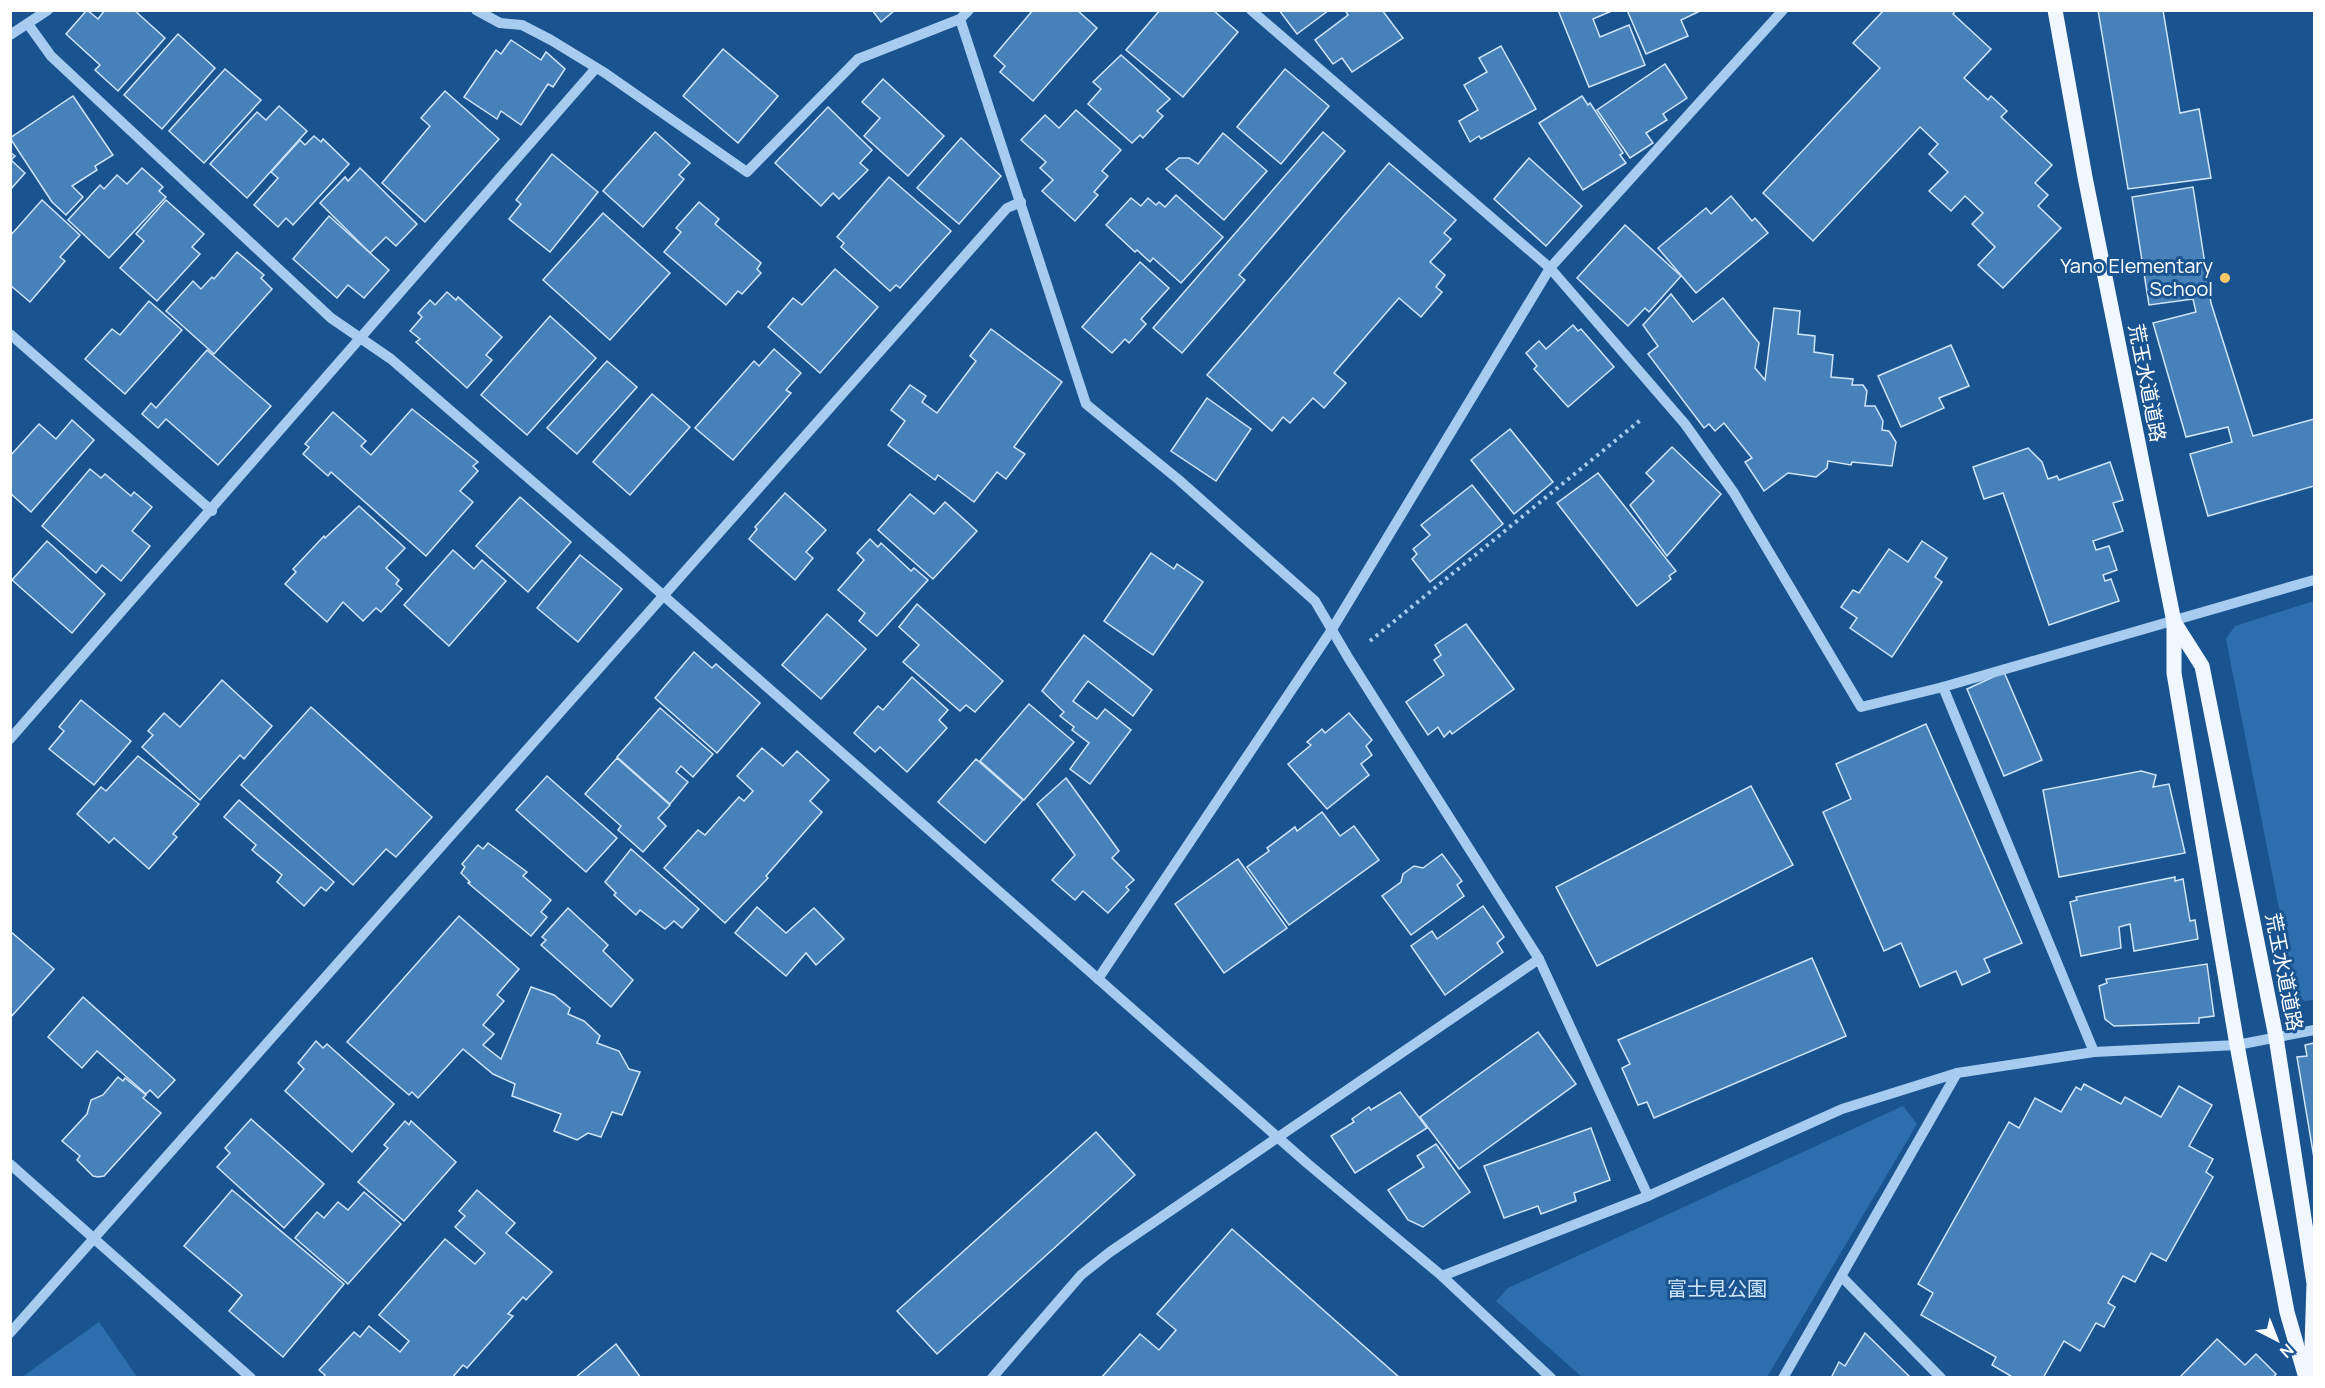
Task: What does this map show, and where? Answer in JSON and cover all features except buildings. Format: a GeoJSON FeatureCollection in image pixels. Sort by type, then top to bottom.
{"type":"FeatureCollection","features":[{"type":"Feature","properties":{"kind":"main road","name":"荒玉水道道路"},"geometry":{"type":"LineString","coordinates":[[2055,10],[2087,188],[2174,622],[2174,673],[2237,1045],[2287,1312],[2306,1377]]}},
{"type":"Feature","properties":{"kind":"main road","name":"荒玉水道道路"},"geometry":{"type":"LineString","coordinates":[[2174,622],[2202,666],[2276,1037],[2314,1282],[2311,1377]]}},
{"type":"Feature","properties":{"kind":"street"},"geometry":{"type":"LineString","coordinates":[[10,35],[48,10]]}},
{"type":"Feature","properties":{"kind":"street"},"geometry":{"type":"LineString","coordinates":[[476,10],[500,23],[522,25],[596,68],[747,172],[858,59],[960,19],[969,10]]}},
{"type":"Feature","properties":{"kind":"street"},"geometry":{"type":"LineString","coordinates":[[1251,10],[1550,268],[1685,424],[1734,493],[1862,707],[2174,622],[2314,580]]}},
{"type":"Feature","properties":{"kind":"street"},"geometry":{"type":"LineString","coordinates":[[1098,979],[1331,631],[1550,268],[1783,10]]}},
{"type":"Feature","properties":{"kind":"street"},"geometry":{"type":"LineString","coordinates":[[960,19],[1086,404],[1179,480],[1316,601],[1331,631],[1539,959],[1648,1196]]}},
{"type":"Feature","properties":{"kind":"street"},"geometry":{"type":"LineString","coordinates":[[28,24],[51,56],[331,318],[390,359],[664,596],[1277,1136],[1442,1276],[1551,1377]]}},
{"type":"Feature","properties":{"kind":"street"},"geometry":{"type":"LineString","coordinates":[[10,739],[212,511],[359,338],[596,68]]}},
{"type":"Feature","properties":{"kind":"street"},"geometry":{"type":"LineString","coordinates":[[10,1334],[1007,208],[1021,202]]}},
{"type":"Feature","properties":{"kind":"street"},"geometry":{"type":"LineString","coordinates":[[10,334],[212,511]]}},
{"type":"Feature","properties":{"kind":"street"},"geometry":{"type":"LineString","coordinates":[[1942,687],[2094,1052]]}},
{"type":"Feature","properties":{"kind":"street"},"geometry":{"type":"LineString","coordinates":[[992,1377],[1081,1275],[1110,1252],[1539,959]]}},
{"type":"Feature","properties":{"kind":"street"},"geometry":{"type":"LineString","coordinates":[[1442,1276],[1648,1196],[1842,1109],[1957,1073],[2094,1052],[2237,1045],[2314,1030]]}},
{"type":"Feature","properties":{"kind":"street"},"geometry":{"type":"LineString","coordinates":[[1783,1377],[1957,1073]]}},
{"type":"Feature","properties":{"kind":"street"},"geometry":{"type":"LineString","coordinates":[[10,1164],[251,1377]]}},
{"type":"Feature","properties":{"kind":"street"},"geometry":{"type":"LineString","coordinates":[[1842,1277],[1941,1377]]}},
{"type":"Feature","properties":{"kind":"path"},"geometry":{"type":"LineString","coordinates":[[1349,659],[1664,400]]}},
{"type":"Feature","properties":{"kind":"green space"},"geometry":{"type":"Polygon","coordinates":[[[2314,601],[2314,1000],[2304,1001],[2296,994],[2226,639],[2235,626],[2314,601]]]}},
{"type":"Feature","properties":{"kind":"green space","name":"富士見公園"},"geometry":{"type":"Polygon","coordinates":[[[1903,1106],[1917,1124],[1767,1377],[1582,1377],[1496,1301],[1508,1288],[1903,1106]]]}},
{"type":"Feature","properties":{"kind":"green space"},"geometry":{"type":"Polygon","coordinates":[[[99,1322],[137,1377],[22,1377],[99,1322]]]}},
{"type":"Feature","properties":{"kind":"place","name":"Yano Elementary School"},"geometry":{"type":"Point","coordinates":[2225,278]}}]}
